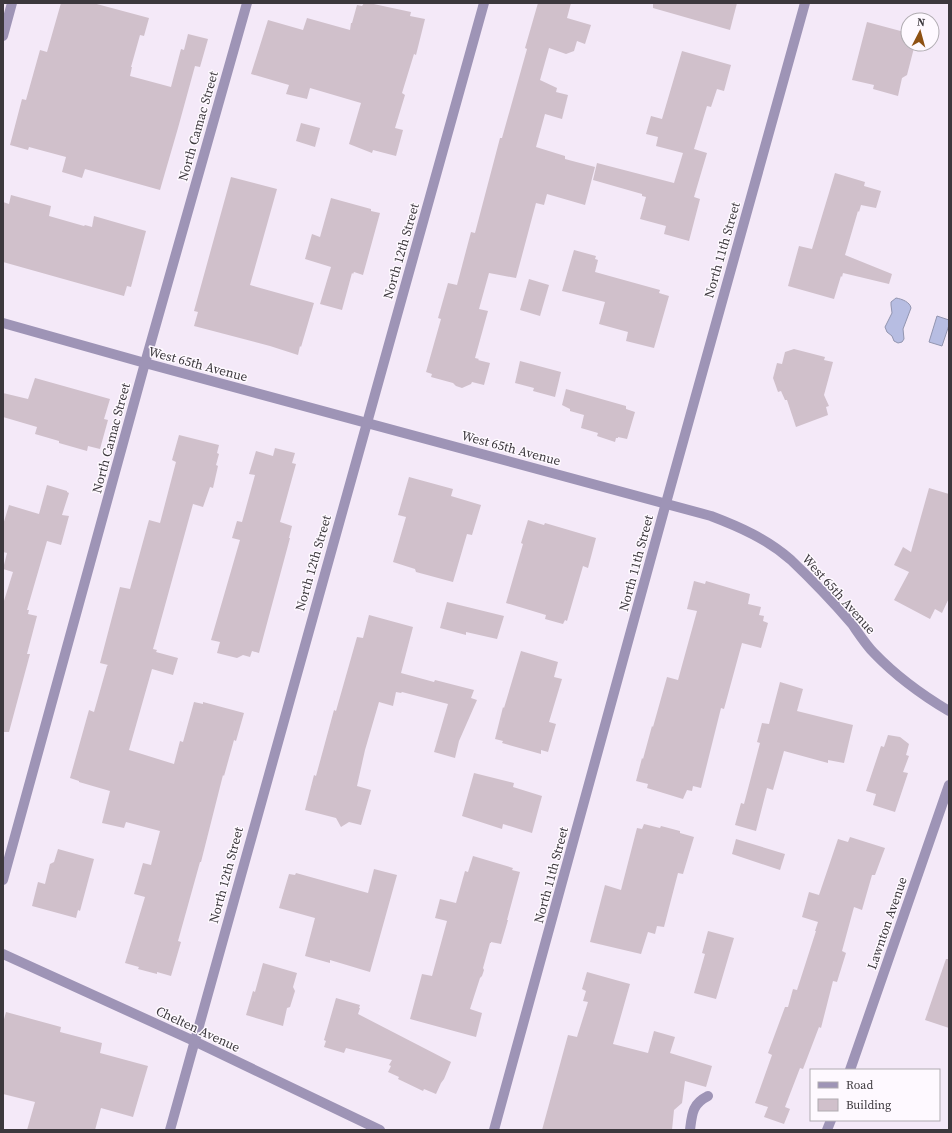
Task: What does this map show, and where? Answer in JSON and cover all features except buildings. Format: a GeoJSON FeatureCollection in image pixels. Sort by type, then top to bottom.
{"type":"FeatureCollection","features":[{"type":"Feature","properties":{"kind":"street"},"geometry":{"type":"LineString","coordinates":[[3,36],[12,3]]}},
{"type":"Feature","properties":{"kind":"street","name":"North Camac Street"},"geometry":{"type":"LineString","coordinates":[[3,880],[145,363],[247,3]]}},
{"type":"Feature","properties":{"kind":"street","name":"North 12th Street"},"geometry":{"type":"LineString","coordinates":[[170,1130],[320,585],[367,423],[484,3]]}},
{"type":"Feature","properties":{"kind":"street","name":"North 11th Street"},"geometry":{"type":"LineString","coordinates":[[494,1130],[805,3]]}},
{"type":"Feature","properties":{"kind":"street","name":"West 65th Avenue"},"geometry":{"type":"LineString","coordinates":[[3,323],[145,363],[666,503],[711,516],[739,527],[766,541],[790,560],[826,596],[852,625],[873,653],[909,685],[949,711]]}},
{"type":"Feature","properties":{"kind":"street","name":"Lawnton Avenue"},"geometry":{"type":"LineString","coordinates":[[850,1069],[949,784]]}},
{"type":"Feature","properties":{"kind":"street","name":"Chelten Avenue"},"geometry":{"type":"LineString","coordinates":[[3,954],[380,1130]]}},
{"type":"Feature","properties":{"kind":"street"},"geometry":{"type":"LineString","coordinates":[[690,1130],[694,1107],[702,1099],[708,1096]]}},
{"type":"Feature","properties":{"kind":"water"},"geometry":{"type":"Polygon","coordinates":[[[896,298],[907,302],[911,308],[903,329],[904,339],[902,342],[898,343],[894,341],[885,327],[892,313],[891,302],[896,298]]]}},
{"type":"Feature","properties":{"kind":"water"},"geometry":{"type":"Polygon","coordinates":[[[937,316],[949,320],[949,325],[942,346],[929,342],[937,316]]]}}]}
